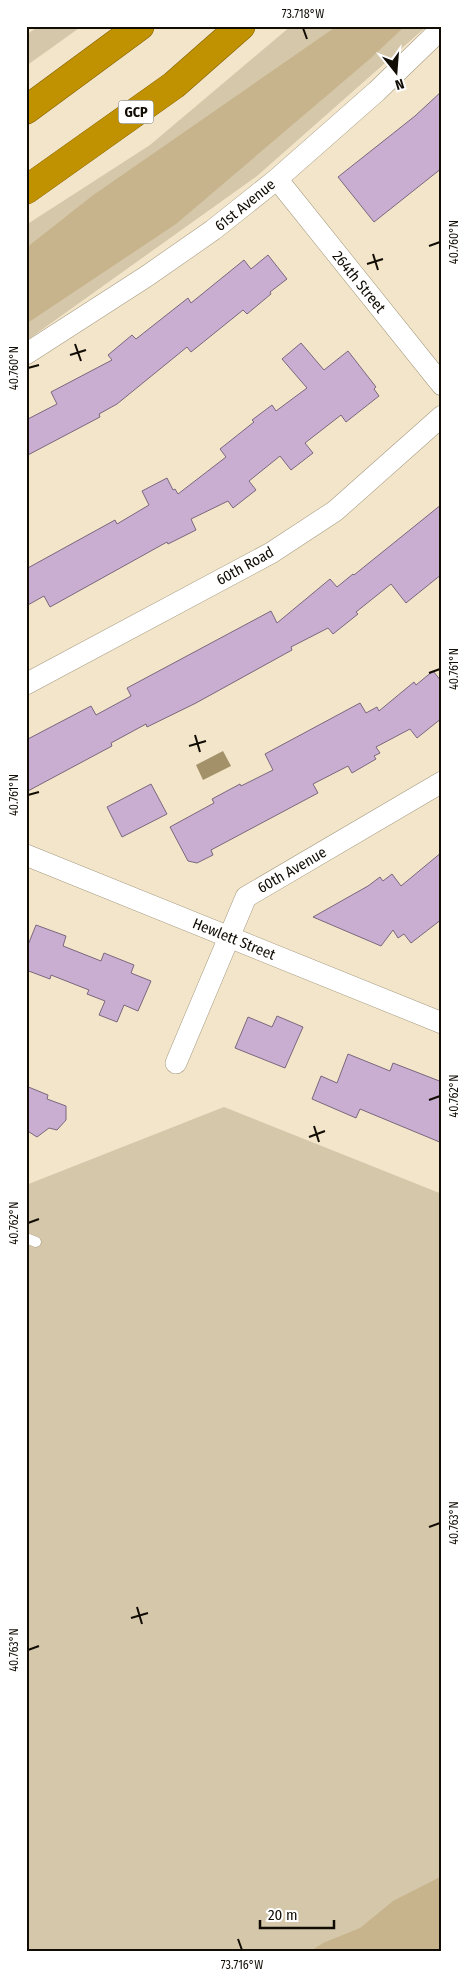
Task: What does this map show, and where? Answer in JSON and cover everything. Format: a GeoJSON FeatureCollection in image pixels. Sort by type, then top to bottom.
{"type":"FeatureCollection","features":[{"type":"Feature","properties":{"kind":"highway"},"geometry":{"type":"LineString","coordinates":[[26,110],[140,26]]}},
{"type":"Feature","properties":{"kind":"highway","name":"GCP"},"geometry":{"type":"LineString","coordinates":[[26,190],[174,85],[241,26]]}},
{"type":"Feature","properties":{"kind":"street","name":"61st Avenue"},"geometry":{"type":"LineString","coordinates":[[26,354],[148,276],[213,230],[277,179],[377,91],[442,28]]}},
{"type":"Feature","properties":{"kind":"street","name":"264th Street"},"geometry":{"type":"LineString","coordinates":[[277,179],[442,386]]}},
{"type":"Feature","properties":{"kind":"street","name":"60th Road"},"geometry":{"type":"LineString","coordinates":[[26,684],[272,553],[335,511],[442,416]]}},
{"type":"Feature","properties":{"kind":"street","name":"60th Avenue"},"geometry":{"type":"LineString","coordinates":[[176,1063],[246,897],[442,782]]}},
{"type":"Feature","properties":{"kind":"street","name":"Hewlett Street"},"geometry":{"type":"LineString","coordinates":[[26,855],[442,1023]]}},
{"type":"Feature","properties":{"kind":"lane"},"geometry":{"type":"LineString","coordinates":[[26,1238],[36,1242]]}},
{"type":"Feature","properties":{"kind":"shaded area"},"geometry":{"type":"Polygon","coordinates":[[[39,26],[82,26],[26,66],[26,35],[39,26]]]}},
{"type":"Feature","properties":{"kind":"shaded area"},"geometry":{"type":"Polygon","coordinates":[[[291,26],[427,26],[257,176],[26,341],[26,225],[150,145],[291,26]]]}},
{"type":"Feature","properties":{"kind":"shaded area"},"geometry":{"type":"Polygon","coordinates":[[[337,26],[405,26],[371,58],[176,224],[26,324],[26,248],[92,196],[337,26]]]}},
{"type":"Feature","properties":{"kind":"shaded area"},"geometry":{"type":"Polygon","coordinates":[[[223,751],[231,766],[203,780],[196,765],[223,751]]]}},
{"type":"Feature","properties":{"kind":"shaded area"},"geometry":{"type":"Polygon","coordinates":[[[224,1107],[442,1194],[442,1952],[26,1952],[26,1185],[224,1107]]]}},
{"type":"Feature","properties":{"kind":"shaded area"},"geometry":{"type":"Polygon","coordinates":[[[442,1876],[442,1947],[436,1952],[309,1952],[323,1943],[360,1928],[393,1901],[442,1876]]]}},
{"type":"Feature","properties":{"kind":"building"},"geometry":{"type":"Polygon","coordinates":[[[442,91],[442,168],[374,222],[338,177],[415,116],[442,91]]]}},
{"type":"Feature","properties":{"kind":"building"},"geometry":{"type":"Polygon","coordinates":[[[268,255],[287,279],[247,314],[243,310],[191,352],[187,347],[117,404],[99,414],[100,417],[26,456],[26,420],[57,404],[51,392],[112,360],[108,355],[132,335],[136,339],[188,298],[191,303],[244,260],[251,269],[268,255]]]}},
{"type":"Feature","properties":{"kind":"building"},"geometry":{"type":"Polygon","coordinates":[[[301,343],[324,370],[348,351],[376,387],[374,389],[379,396],[346,422],[341,415],[305,443],[313,453],[291,470],[280,456],[249,481],[256,490],[233,508],[228,501],[191,519],[196,530],[168,544],[167,542],[50,607],[44,596],[26,606],[26,569],[115,520],[117,524],[149,505],[142,491],[167,478],[173,490],[175,489],[178,494],[226,457],[220,449],[254,422],[252,420],[272,405],[276,411],[307,388],[282,359],[301,343]]]}},
{"type":"Feature","properties":{"kind":"building"},"geometry":{"type":"Polygon","coordinates":[[[442,504],[442,574],[406,603],[391,584],[356,612],[358,614],[333,634],[328,628],[291,647],[292,650],[196,703],[147,727],[146,724],[111,743],[112,746],[26,792],[26,740],[91,706],[96,715],[131,696],[127,688],[271,611],[277,623],[330,579],[337,587],[354,575],[442,504]]]}},
{"type":"Feature","properties":{"kind":"building"},"geometry":{"type":"Polygon","coordinates":[[[433,671],[442,682],[442,718],[417,738],[410,729],[376,747],[380,753],[374,756],[376,759],[352,773],[348,766],[313,784],[318,793],[211,850],[213,855],[197,863],[188,861],[170,827],[214,803],[212,799],[240,784],[241,786],[273,770],[265,754],[360,703],[366,713],[377,707],[379,711],[414,682],[416,685],[433,671]]]}},
{"type":"Feature","properties":{"kind":"building"},"geometry":{"type":"Polygon","coordinates":[[[151,784],[167,814],[122,837],[107,807],[151,784]]]}},
{"type":"Feature","properties":{"kind":"building"},"geometry":{"type":"Polygon","coordinates":[[[442,852],[442,919],[411,943],[404,934],[398,938],[393,930],[381,946],[313,917],[368,886],[380,877],[383,881],[392,874],[401,886],[442,852]]]}},
{"type":"Feature","properties":{"kind":"building"},"geometry":{"type":"Polygon","coordinates":[[[36,925],[66,936],[63,946],[101,961],[104,953],[134,965],[131,973],[151,981],[138,1011],[124,1005],[117,1022],[99,1015],[105,1001],[87,994],[89,990],[51,975],[50,979],[26,970],[26,950],[36,925]]]}},
{"type":"Feature","properties":{"kind":"building"},"geometry":{"type":"Polygon","coordinates":[[[277,1016],[303,1027],[285,1068],[235,1048],[248,1017],[272,1027],[277,1016]]]}},
{"type":"Feature","properties":{"kind":"building"},"geometry":{"type":"Polygon","coordinates":[[[348,1054],[390,1071],[393,1063],[442,1082],[442,1143],[360,1109],[356,1118],[312,1099],[321,1076],[337,1083],[348,1054]]]}},
{"type":"Feature","properties":{"kind":"building"},"geometry":{"type":"Polygon","coordinates":[[[26,1086],[48,1095],[47,1099],[66,1106],[66,1120],[57,1130],[49,1128],[37,1137],[26,1130],[26,1086]]]}}]}
